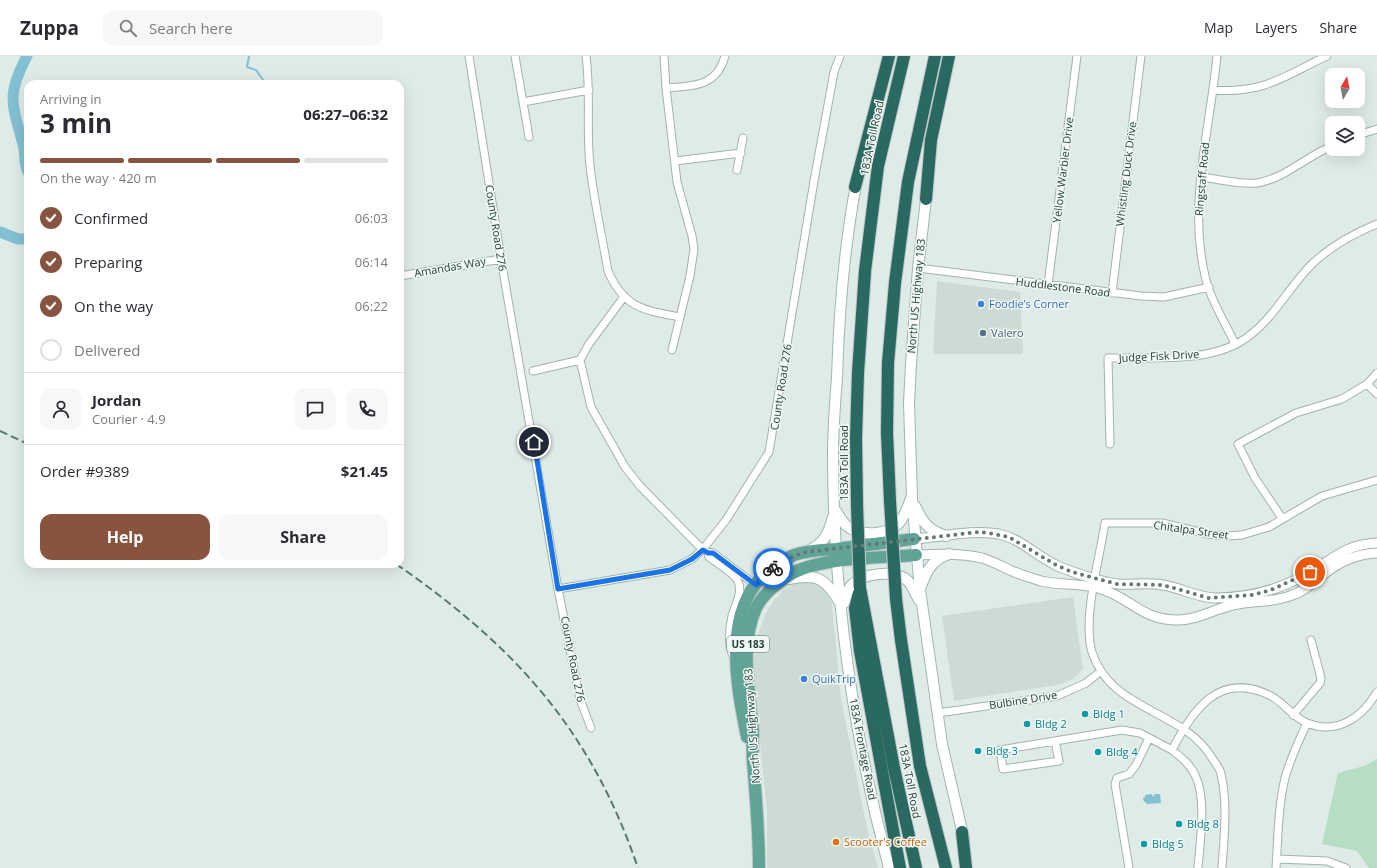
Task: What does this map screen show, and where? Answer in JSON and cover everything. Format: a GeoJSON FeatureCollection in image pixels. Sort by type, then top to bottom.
{"type":"FeatureCollection","features":[{"type":"Feature","properties":{"kind":"highway"},"geometry":{"type":"LineString","coordinates":[[855,186],[889,56]]}},
{"type":"Feature","properties":{"kind":"highway","name":"183A Toll Road"},"geometry":{"type":"LineString","coordinates":[[904,56],[878,166],[865,271],[858,373],[856,438],[860,588],[895,776],[916,868]]}},
{"type":"Feature","properties":{"kind":"highway","name":"183A Toll Road"},"geometry":{"type":"LineString","coordinates":[[935,56],[908,182],[895,283],[888,363],[887,425],[896,599],[901,640],[920,766],[946,868]]}},
{"type":"Feature","properties":{"kind":"highway"},"geometry":{"type":"LineString","coordinates":[[926,199],[931,140],[949,56]]}},
{"type":"Feature","properties":{"kind":"highway"},"geometry":{"type":"LineString","coordinates":[[860,588],[855,608],[860,651],[900,868]]}},
{"type":"Feature","properties":{"kind":"highway"},"geometry":{"type":"LineString","coordinates":[[962,832],[966,868]]}},
{"type":"Feature","properties":{"kind":"main road","name":"US 183"},"geometry":{"type":"LineString","coordinates":[[806,552],[818,546],[828,534],[836,510],[833,454],[838,333],[855,186],[883,56]]}},
{"type":"Feature","properties":{"kind":"main road","name":"North US Highway 183"},"geometry":{"type":"LineString","coordinates":[[759,868],[758,822],[753,761],[748,651],[750,632],[756,609],[771,590],[783,580],[812,566],[838,562],[916,555],[912,500],[909,402],[918,268],[926,199],[936,138],[955,56]]}},
{"type":"Feature","properties":{"kind":"main road"},"geometry":{"type":"LineString","coordinates":[[836,510],[842,522],[857,531],[872,533],[889,530],[904,515],[912,500]]}},
{"type":"Feature","properties":{"kind":"main road"},"geometry":{"type":"LineString","coordinates":[[912,500],[927,527],[934,532],[946,536]]}},
{"type":"Feature","properties":{"kind":"main road","name":"183A Frontage Road"},"geometry":{"type":"LineString","coordinates":[[836,510],[837,548],[842,607],[858,729],[870,793],[889,868]]}},
{"type":"Feature","properties":{"kind":"main road","name":"North US Highway 183"},"geometry":{"type":"LineString","coordinates":[[753,761],[742,716],[735,661],[736,635],[741,613],[756,585],[768,572],[780,563],[806,552],[914,539]]}},
{"type":"Feature","properties":{"kind":"main road"},"geometry":{"type":"LineString","coordinates":[[920,590],[929,567],[938,559],[949,554]]}},
{"type":"Feature","properties":{"kind":"main road"},"geometry":{"type":"LineString","coordinates":[[916,555],[921,605],[942,744],[962,832],[972,868]]}},
{"type":"Feature","properties":{"kind":"main road"},"geometry":{"type":"LineString","coordinates":[[842,607],[847,592],[855,582],[865,577],[890,574],[897,575],[908,581],[921,605]]}},
{"type":"Feature","properties":{"kind":"main road"},"geometry":{"type":"LineString","coordinates":[[783,580],[804,576],[815,577],[827,584],[842,607]]}},
{"type":"Feature","properties":{"kind":"main road"},"geometry":{"type":"LineString","coordinates":[[756,585],[756,609]]}},
{"type":"Feature","properties":{"kind":"street","name":"County Road 276"},"geometry":{"type":"LineString","coordinates":[[469,56],[501,259],[558,589],[580,699],[591,728]]}},
{"type":"Feature","properties":{"kind":"street"},"geometry":{"type":"LineString","coordinates":[[515,56],[529,137]]}},
{"type":"Feature","properties":{"kind":"street"},"geometry":{"type":"LineString","coordinates":[[586,56],[589,90],[588,132],[590,166],[608,271],[614,286],[623,298],[638,307],[680,317]]}},
{"type":"Feature","properties":{"kind":"street"},"geometry":{"type":"LineString","coordinates":[[664,56],[666,88],[677,182],[692,236],[694,249],[672,350]]}},
{"type":"Feature","properties":{"kind":"street"},"geometry":{"type":"LineString","coordinates":[[666,88],[702,84],[710,80],[722,66],[725,56]]}},
{"type":"Feature","properties":{"kind":"street","name":"County Road 276"},"geometry":{"type":"LineString","coordinates":[[558,589],[670,570],[705,551],[769,452],[814,181],[834,72],[840,56]]}},
{"type":"Feature","properties":{"kind":"street","name":"Yellow Warbler Drive"},"geometry":{"type":"LineString","coordinates":[[1048,285],[1077,56]]}},
{"type":"Feature","properties":{"kind":"street","name":"Whistling Duck Drive"},"geometry":{"type":"LineString","coordinates":[[1112,293],[1141,56]]}},
{"type":"Feature","properties":{"kind":"street","name":"Ringstaff Road"},"geometry":{"type":"LineString","coordinates":[[1217,56],[1198,208],[1206,281],[1235,344]]}},
{"type":"Feature","properties":{"kind":"street"},"geometry":{"type":"LineString","coordinates":[[1213,90],[1241,91],[1258,88],[1273,83],[1314,59],[1327,56]]}},
{"type":"Feature","properties":{"kind":"street"},"geometry":{"type":"LineString","coordinates":[[523,102],[589,90]]}},
{"type":"Feature","properties":{"kind":"street"},"geometry":{"type":"LineString","coordinates":[[1365,133],[1377,129]]}},
{"type":"Feature","properties":{"kind":"street"},"geometry":{"type":"LineString","coordinates":[[738,170],[743,138]]}},
{"type":"Feature","properties":{"kind":"street"},"geometry":{"type":"LineString","coordinates":[[1201,177],[1241,183],[1258,183],[1274,178],[1325,150]]}},
{"type":"Feature","properties":{"kind":"street"},"geometry":{"type":"LineString","coordinates":[[675,161],[741,153]]}},
{"type":"Feature","properties":{"kind":"street","name":"Judge Fisk Drive"},"geometry":{"type":"LineString","coordinates":[[1110,444],[1108,358],[1191,356],[1210,353],[1235,344],[1262,325],[1312,264],[1360,231],[1377,224]]}},
{"type":"Feature","properties":{"kind":"street","name":"Amandas Way"},"geometry":{"type":"LineString","coordinates":[[404,275],[501,259]]}},
{"type":"Feature","properties":{"kind":"street","name":"Huddlestone Road"},"geometry":{"type":"LineString","coordinates":[[918,268],[1112,293],[1164,298],[1209,287]]}},
{"type":"Feature","properties":{"kind":"street"},"geometry":{"type":"LineString","coordinates":[[623,298],[589,344],[580,360],[582,374],[591,407],[625,467],[640,486],[705,551],[709,557],[736,578],[739,585],[739,595],[732,615],[730,631],[731,651],[735,661]]}},
{"type":"Feature","properties":{"kind":"street"},"geometry":{"type":"LineString","coordinates":[[533,371],[580,360]]}},
{"type":"Feature","properties":{"kind":"street"},"geometry":{"type":"LineString","coordinates":[[1282,518],[1258,484],[1238,444],[1296,413],[1342,399],[1367,384],[1377,373]]}},
{"type":"Feature","properties":{"kind":"street"},"geometry":{"type":"LineString","coordinates":[[1367,384],[1377,394]]}},
{"type":"Feature","properties":{"kind":"street","name":"Chitalpa Street"},"geometry":{"type":"LineString","coordinates":[[1095,583],[1106,523],[1162,523],[1208,534],[1227,536],[1256,532],[1322,496],[1377,480]]}},
{"type":"Feature","properties":{"kind":"street"},"geometry":{"type":"LineString","coordinates":[[914,539],[978,532],[1009,537],[1056,565],[1095,583],[1104,590],[1124,600],[1142,612],[1158,618],[1188,619],[1231,605],[1272,601],[1295,594],[1306,589],[1341,562],[1361,555],[1377,553]]}},
{"type":"Feature","properties":{"kind":"street"},"geometry":{"type":"LineString","coordinates":[[916,555],[967,555],[984,558],[1015,572],[1043,581],[1079,584],[1163,585],[1209,598],[1252,595],[1296,580],[1341,552],[1362,545],[1377,543]]}},
{"type":"Feature","properties":{"kind":"street"},"geometry":{"type":"LineString","coordinates":[[705,551],[713,553],[756,585]]}},
{"type":"Feature","properties":{"kind":"street"},"geometry":{"type":"LineString","coordinates":[[1095,583],[1091,612],[1090,636],[1092,651],[1101,671],[1110,685],[1128,698],[1183,729],[1206,748],[1221,773],[1224,804],[1222,868]]}},
{"type":"Feature","properties":{"kind":"street"},"geometry":{"type":"LineString","coordinates":[[1293,715],[1320,683],[1321,678],[1311,640]]}},
{"type":"Feature","properties":{"kind":"street","name":"Bulbine Drive"},"geometry":{"type":"LineString","coordinates":[[938,713],[1057,696],[1086,683],[1101,671]]}},
{"type":"Feature","properties":{"kind":"street"},"geometry":{"type":"LineString","coordinates":[[1172,750],[1183,729],[1206,700],[1227,688],[1249,687],[1272,696],[1293,715],[1307,723],[1324,727],[1337,727],[1355,719],[1371,704],[1377,692]]}},
{"type":"Feature","properties":{"kind":"street"},"geometry":{"type":"LineString","coordinates":[[1276,868],[1281,804],[1285,778],[1292,755],[1307,723]]}},
{"type":"Feature","properties":{"kind":"street"},"geometry":{"type":"LineString","coordinates":[[1055,741],[1059,761],[1003,769],[1000,750],[1122,730],[1140,733],[1172,750],[1186,761],[1196,775],[1201,795],[1198,868]]}},
{"type":"Feature","properties":{"kind":"street"},"geometry":{"type":"LineString","coordinates":[[1129,868],[1115,784],[1118,778],[1130,774],[1149,738]]}},
{"type":"Feature","properties":{"kind":"street"},"geometry":{"type":"LineString","coordinates":[[1277,859],[1327,861],[1346,868]]}},
{"type":"Feature","properties":{"kind":"shaded area"},"geometry":{"type":"Polygon","coordinates":[[[937,281],[1020,292],[1023,354],[933,354],[937,281]]]}},
{"type":"Feature","properties":{"kind":"shaded area"},"geometry":{"type":"Polygon","coordinates":[[[801,580],[819,583],[827,592],[832,604],[841,699],[867,828],[878,868],[767,868],[767,812],[752,665],[758,634],[765,615],[774,600],[783,591],[801,580]]]}},
{"type":"Feature","properties":{"kind":"shaded area"},"geometry":{"type":"Polygon","coordinates":[[[1073,597],[1083,669],[1073,679],[1057,685],[954,701],[942,616],[1073,597]]]}},
{"type":"Feature","properties":{"kind":"green space"},"geometry":{"type":"Polygon","coordinates":[[[1377,759],[1377,868],[1369,868],[1357,851],[1322,844],[1338,773],[1364,766],[1377,759]]]}},
{"type":"Feature","properties":{"kind":"water"},"geometry":{"type":"Polygon","coordinates":[[[1152,794],[1153,797],[1155,794],[1160,794],[1161,803],[1146,804],[1146,802],[1144,802],[1143,798],[1145,795],[1152,794]]]}},
{"type":"Feature","properties":{"kind":"waterway"},"geometry":{"type":"LineString","coordinates":[[24,148],[14,111],[13,92],[20,70],[27,56]]}},
{"type":"Feature","properties":{"kind":"waterway"},"geometry":{"type":"LineString","coordinates":[[249,56],[247,67],[256,70],[263,80]]}},
{"type":"Feature","properties":{"kind":"waterway"},"geometry":{"type":"LineString","coordinates":[[0,232],[18,239],[24,239]]}},
{"type":"Feature","properties":{"kind":"railway"},"geometry":{"type":"LineString","coordinates":[[0,431],[24,442]]}},
{"type":"Feature","properties":{"kind":"railway"},"geometry":{"type":"LineString","coordinates":[[402,568],[439,595],[477,627],[512,660],[544,695],[572,733],[597,774],[619,819],[638,868]]}},
{"type":"Feature","properties":{"kind":"way so far"},"geometry":{"type":"LineString","coordinates":[[773,568],[794,556],[806,552],[978,532],[999,534],[1009,537],[1056,565],[1072,572],[1096,579],[1117,584],[1143,583],[1163,585],[1209,598],[1252,595],[1271,590],[1296,580],[1310,572]]}},
{"type":"Feature","properties":{"kind":"place","name":"Foodie’s Corner"},"geometry":{"type":"Point","coordinates":[981,304]}},
{"type":"Feature","properties":{"kind":"place","name":"Valero"},"geometry":{"type":"Point","coordinates":[983,333]}},
{"type":"Feature","properties":{"kind":"place","name":"QuikTrip"},"geometry":{"type":"Point","coordinates":[804,679]}},
{"type":"Feature","properties":{"kind":"place","name":"Bldg 1"},"geometry":{"type":"Point","coordinates":[1085,714]}},
{"type":"Feature","properties":{"kind":"place","name":"Bldg 2"},"geometry":{"type":"Point","coordinates":[1027,724]}},
{"type":"Feature","properties":{"kind":"place","name":"Bldg 3"},"geometry":{"type":"Point","coordinates":[978,751]}},
{"type":"Feature","properties":{"kind":"place","name":"Bldg 4"},"geometry":{"type":"Point","coordinates":[1098,752]}},
{"type":"Feature","properties":{"kind":"place","name":"Bldg 8"},"geometry":{"type":"Point","coordinates":[1179,824]}},
{"type":"Feature","properties":{"kind":"place","name":"Scooter's Coffee"},"geometry":{"type":"Point","coordinates":[836,842]}},
{"type":"Feature","properties":{"kind":"place","name":"Bldg 5"},"geometry":{"type":"Point","coordinates":[1144,844]}},
{"type":"Feature","properties":{"kind":"route"},"geometry":{"type":"LineString","coordinates":[[534,442],[558,589],[670,570],[692,559],[703,550],[708,553],[713,553],[756,585],[773,568]]}}]}
